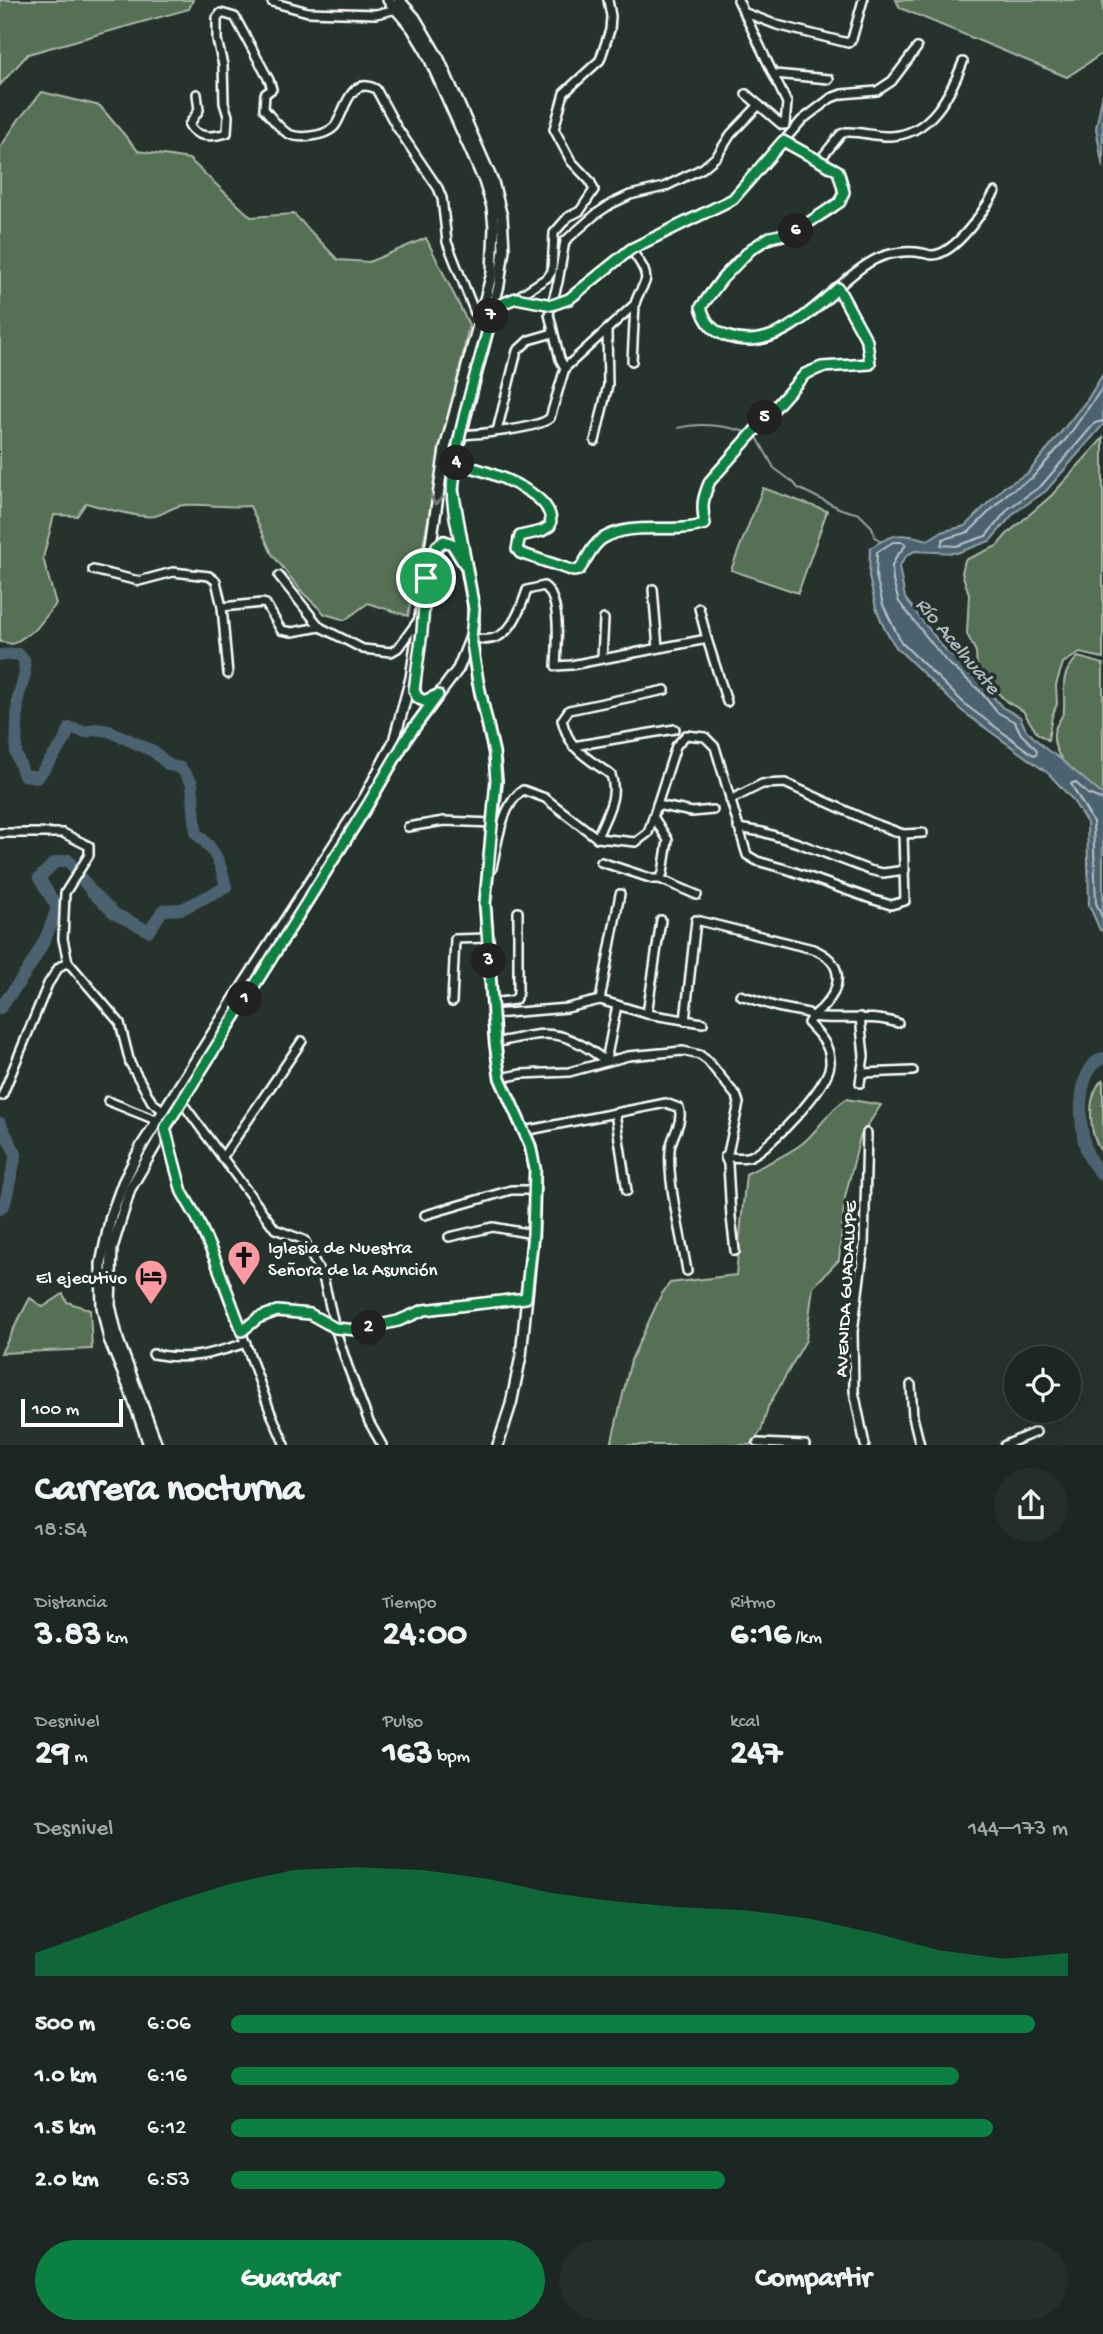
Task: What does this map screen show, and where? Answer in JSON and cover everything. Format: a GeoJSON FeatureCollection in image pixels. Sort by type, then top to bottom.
{"type":"FeatureCollection","features":[{"type":"Feature","properties":{"kind":"main road"},"geometry":{"type":"LineString","coordinates":[[388,0],[415,18],[439,59],[498,194],[503,227],[503,249],[494,307],[453,476],[454,502],[474,609],[471,637],[494,753],[496,780],[485,903],[495,1043],[500,1078],[524,1131],[535,1169],[533,1234],[521,1356],[511,1404],[498,1445]]}},
{"type":"Feature","properties":{"kind":"main road"},"geometry":{"type":"LineString","coordinates":[[157,1445],[113,1323],[109,1283],[112,1248],[125,1204],[161,1124],[164,1111],[365,797],[394,741],[406,701],[445,449],[480,324],[494,261],[492,206],[478,165],[436,71],[398,5]]}},
{"type":"Feature","properties":{"kind":"main road"},"geometry":{"type":"LineString","coordinates":[[426,578],[437,546],[444,541],[452,544],[466,567]]}},
{"type":"Feature","properties":{"kind":"main road"},"geometry":{"type":"LineString","coordinates":[[424,595],[414,690],[417,697],[424,701],[438,695]]}},
{"type":"Feature","properties":{"kind":"main road"},"geometry":{"type":"LineString","coordinates":[[149,1445],[105,1323],[100,1286],[105,1240],[115,1202],[141,1147],[181,1101],[367,806],[408,736],[458,669],[471,637]]}},
{"type":"Feature","properties":{"kind":"main road"},"geometry":{"type":"LineString","coordinates":[[458,669],[470,670],[479,687]]}},
{"type":"Feature","properties":{"kind":"street"},"geometry":{"type":"LineString","coordinates":[[494,307],[516,298],[548,277],[552,271],[554,233],[568,217],[580,211],[594,190],[590,181],[571,161],[554,129],[564,93],[600,60],[610,30],[608,0]]}},
{"type":"Feature","properties":{"kind":"street"},"geometry":{"type":"LineString","coordinates":[[738,0],[787,103],[785,138]]}},
{"type":"Feature","properties":{"kind":"street"},"geometry":{"type":"LineString","coordinates":[[743,12],[777,25],[848,43],[852,39],[863,0]]}},
{"type":"Feature","properties":{"kind":"street"},"geometry":{"type":"LineString","coordinates":[[272,2],[308,12],[376,14],[398,5]]}},
{"type":"Feature","properties":{"kind":"street"},"geometry":{"type":"LineString","coordinates":[[197,94],[199,110],[189,125],[192,131],[205,136],[227,133],[229,127],[224,103],[223,65],[217,40],[217,18],[221,13],[235,17],[270,80],[272,89],[265,94],[264,109],[291,135],[324,134],[338,121],[348,99],[361,87],[371,86],[376,89],[438,188],[442,198],[447,242],[480,324]]}},
{"type":"Feature","properties":{"kind":"street"},"geometry":{"type":"LineString","coordinates":[[516,298],[552,305],[569,299],[631,249],[733,199],[802,120],[831,98],[842,94],[877,91],[892,81],[917,48]]}},
{"type":"Feature","properties":{"kind":"street"},"geometry":{"type":"LineString","coordinates":[[819,161],[841,134],[846,132],[886,136],[904,135],[919,129],[947,99],[963,62]]}},
{"type":"Feature","properties":{"kind":"street"},"geometry":{"type":"LineString","coordinates":[[774,74],[830,79]]}},
{"type":"Feature","properties":{"kind":"street"},"geometry":{"type":"LineString","coordinates":[[746,94],[785,125]]}},
{"type":"Feature","properties":{"kind":"street"},"geometry":{"type":"LineString","coordinates":[[565,368],[560,359],[549,314],[565,242],[611,204],[630,195],[664,187],[703,168],[717,156],[731,134],[759,105]]}},
{"type":"Feature","properties":{"kind":"street"},"geometry":{"type":"LineString","coordinates":[[785,138],[838,171],[844,192],[840,202],[794,232],[770,237],[751,249],[722,279],[701,307],[709,326],[726,337],[748,342],[762,340],[785,329],[811,313],[874,260],[889,254],[920,252],[932,256],[948,250],[973,223],[995,192]]}},
{"type":"Feature","properties":{"kind":"street"},"geometry":{"type":"LineString","coordinates":[[631,249],[645,271],[645,282],[635,304],[632,361]]}},
{"type":"Feature","properties":{"kind":"street"},"geometry":{"type":"LineString","coordinates":[[456,463],[501,478],[535,496],[548,507],[550,526],[542,531],[520,536],[517,549],[520,553],[574,571],[579,570],[595,545],[603,538],[630,531],[693,528],[705,524],[703,497],[710,481],[805,374],[822,367],[870,364],[867,341],[838,288]]}},
{"type":"Feature","properties":{"kind":"street"},"geometry":{"type":"LineString","coordinates":[[461,435],[541,423],[550,418],[565,368],[635,304]]}},
{"type":"Feature","properties":{"kind":"street"},"geometry":{"type":"LineString","coordinates":[[595,441],[608,384],[607,331]]}},
{"type":"Feature","properties":{"kind":"street"},"geometry":{"type":"LineString","coordinates":[[497,430],[517,351],[529,340],[553,333]]}},
{"type":"Feature","properties":{"kind":"street"},"geometry":{"type":"LineString","coordinates":[[93,570],[139,580],[173,572],[209,576],[216,580],[222,607],[228,674]]}},
{"type":"Feature","properties":{"kind":"street"},"geometry":{"type":"LineString","coordinates":[[279,576],[320,627],[363,649],[391,652],[398,648],[420,618]]}},
{"type":"Feature","properties":{"kind":"street"},"geometry":{"type":"LineString","coordinates":[[471,637],[482,641],[492,640],[500,635],[515,622],[527,590],[544,586],[550,593],[558,626],[556,666],[707,639]]}},
{"type":"Feature","properties":{"kind":"street"},"geometry":{"type":"LineString","coordinates":[[653,589],[658,648]]}},
{"type":"Feature","properties":{"kind":"street"},"geometry":{"type":"LineString","coordinates":[[222,607],[266,604],[281,630],[292,632],[320,627]]}},
{"type":"Feature","properties":{"kind":"street"},"geometry":{"type":"LineString","coordinates":[[699,608],[727,702]]}},
{"type":"Feature","properties":{"kind":"street"},"geometry":{"type":"LineString","coordinates":[[602,658],[604,619]]}},
{"type":"Feature","properties":{"kind":"street"},"geometry":{"type":"LineString","coordinates":[[597,838],[615,797],[615,787],[611,775],[584,759],[573,746],[566,736],[562,720],[569,710],[665,690]]}},
{"type":"Feature","properties":{"kind":"street"},"geometry":{"type":"LineString","coordinates":[[573,746],[675,729]]}},
{"type":"Feature","properties":{"kind":"street"},"geometry":{"type":"LineString","coordinates":[[485,903],[507,812],[516,794],[523,790],[545,798],[597,838],[636,842],[648,833],[676,746],[686,735],[705,737],[715,747],[747,855],[757,861],[891,905],[905,901],[903,834]]}},
{"type":"Feature","properties":{"kind":"street"},"geometry":{"type":"LineString","coordinates":[[730,800],[762,785],[785,783],[903,834],[923,833]]}},
{"type":"Feature","properties":{"kind":"street"},"geometry":{"type":"LineString","coordinates":[[657,805],[692,812],[713,810]]}},
{"type":"Feature","properties":{"kind":"street"},"geometry":{"type":"LineString","coordinates":[[654,818],[668,840],[660,879]]}},
{"type":"Feature","properties":{"kind":"street"},"geometry":{"type":"LineString","coordinates":[[408,827],[444,821],[492,823]]}},
{"type":"Feature","properties":{"kind":"street"},"geometry":{"type":"LineString","coordinates":[[738,828],[786,839],[869,870],[883,873],[905,870]]}},
{"type":"Feature","properties":{"kind":"street"},"geometry":{"type":"LineString","coordinates":[[0,833],[67,834],[89,846],[87,859],[65,893],[63,939],[68,962],[120,1023],[130,1063],[152,1102],[164,1111]]}},
{"type":"Feature","properties":{"kind":"street"},"geometry":{"type":"LineString","coordinates":[[601,862],[660,879],[697,895]]}},
{"type":"Feature","properties":{"kind":"street"},"geometry":{"type":"LineString","coordinates":[[600,999],[620,894]]}},
{"type":"Feature","properties":{"kind":"street"},"geometry":{"type":"LineString","coordinates":[[492,1003],[515,1000],[518,994],[518,912]]}},
{"type":"Feature","properties":{"kind":"street"},"geometry":{"type":"LineString","coordinates":[[647,1014],[661,920]]}},
{"type":"Feature","properties":{"kind":"street"},"geometry":{"type":"LineString","coordinates":[[685,1021],[695,922],[699,920],[827,955],[835,964],[836,983],[827,1003],[808,1023],[825,1040],[831,1065],[813,1100],[766,1146],[749,1158],[725,1157]]}},
{"type":"Feature","properties":{"kind":"street"},"geometry":{"type":"LineString","coordinates":[[452,1002],[455,939],[487,938]]}},
{"type":"Feature","properties":{"kind":"street"},"geometry":{"type":"LineString","coordinates":[[2,1096],[48,984],[59,967],[68,962]]}},
{"type":"Feature","properties":{"kind":"street"},"geometry":{"type":"LineString","coordinates":[[740,995],[777,1007],[808,1013],[811,1017],[881,1018],[898,1023]]}},
{"type":"Feature","properties":{"kind":"street"},"geometry":{"type":"LineString","coordinates":[[493,1014],[567,1008],[600,999],[647,1014],[704,1023]]}},
{"type":"Feature","properties":{"kind":"street"},"geometry":{"type":"LineString","coordinates":[[606,1061],[617,1005]]}},
{"type":"Feature","properties":{"kind":"street"},"geometry":{"type":"LineString","coordinates":[[860,1017],[864,1056],[860,1083]]}},
{"type":"Feature","properties":{"kind":"street"},"geometry":{"type":"LineString","coordinates":[[495,1043],[538,1033],[561,1035],[575,1039],[606,1061]]}},
{"type":"Feature","properties":{"kind":"street"},"geometry":{"type":"LineString","coordinates":[[222,1158],[302,1041]]}},
{"type":"Feature","properties":{"kind":"street"},"geometry":{"type":"LineString","coordinates":[[500,1078],[569,1072],[628,1056],[683,1051],[700,1055],[709,1061],[732,1089],[739,1103],[725,1157]]}},
{"type":"Feature","properties":{"kind":"street"},"geometry":{"type":"LineString","coordinates":[[862,1073],[913,1071]]}},
{"type":"Feature","properties":{"kind":"street"},"geometry":{"type":"LineString","coordinates":[[107,1101],[161,1124],[182,1192],[215,1259],[285,1445]]}},
{"type":"Feature","properties":{"kind":"street"},"geometry":{"type":"LineString","coordinates":[[181,1101],[275,1229],[304,1240],[324,1281],[335,1328],[369,1422],[382,1445]]}},
{"type":"Feature","properties":{"kind":"street"},"geometry":{"type":"LineString","coordinates":[[524,1131],[666,1103],[673,1104],[681,1111],[670,1149],[672,1182],[687,1272]]}},
{"type":"Feature","properties":{"kind":"street"},"geometry":{"type":"LineString","coordinates":[[615,1113],[627,1191]]}},
{"type":"Feature","properties":{"kind":"street","name":"AVENIDA GUADALUPE"},"geometry":{"type":"LineString","coordinates":[[865,1445],[854,1391],[853,1332],[864,1246],[867,1133]]}},
{"type":"Feature","properties":{"kind":"street"},"geometry":{"type":"LineString","coordinates":[[725,1157],[728,1164],[735,1251]]}},
{"type":"Feature","properties":{"kind":"street"},"geometry":{"type":"LineString","coordinates":[[425,1215],[511,1190],[534,1190]]}},
{"type":"Feature","properties":{"kind":"street"},"geometry":{"type":"LineString","coordinates":[[449,1237],[494,1227],[533,1234]]}},
{"type":"Feature","properties":{"kind":"street"},"geometry":{"type":"LineString","coordinates":[[242,1331],[258,1318],[277,1311],[310,1314],[335,1328],[357,1330],[398,1321],[424,1310],[526,1298]]}},
{"type":"Feature","properties":{"kind":"street"},"geometry":{"type":"LineString","coordinates":[[153,1354],[176,1359],[203,1357],[246,1343]]}},
{"type":"Feature","properties":{"kind":"street"},"geometry":{"type":"LineString","coordinates":[[911,1385],[920,1445]]}},
{"type":"Feature","properties":{"kind":"street"},"geometry":{"type":"LineString","coordinates":[[1005,1445],[1037,1432]]}},
{"type":"Feature","properties":{"kind":"street"},"geometry":{"type":"LineString","coordinates":[[758,1443],[805,1445]]}},
{"type":"Feature","properties":{"kind":"green space"},"geometry":{"type":"Polygon","coordinates":[[[0,0],[193,0],[189,9],[28,54],[0,85],[0,0]]]}},
{"type":"Feature","properties":{"kind":"green space"},"geometry":{"type":"Polygon","coordinates":[[[896,0],[1103,0],[1103,53],[1067,77],[900,8],[896,0]]]}},
{"type":"Feature","properties":{"kind":"green space"},"geometry":{"type":"Polygon","coordinates":[[[42,92],[100,106],[138,151],[189,159],[251,217],[294,214],[338,260],[369,262],[426,238],[469,325],[408,616],[368,603],[345,620],[325,614],[303,593],[272,554],[250,506],[185,505],[155,516],[140,516],[86,503],[77,516],[54,515],[43,558],[56,604],[36,629],[13,644],[0,642],[0,148],[19,119],[42,92]]]}},
{"type":"Feature","properties":{"kind":"green space"},"geometry":{"type":"Polygon","coordinates":[[[1103,438],[1103,658],[1080,653],[1063,663],[1056,685],[1057,704],[1048,740],[1037,733],[1023,711],[1007,702],[977,668],[976,652],[967,634],[969,594],[962,573],[965,560],[997,546],[1051,496],[1103,438]]]}},
{"type":"Feature","properties":{"kind":"green space"},"geometry":{"type":"Polygon","coordinates":[[[763,488],[827,511],[798,593],[731,570],[763,488]]]}},
{"type":"Feature","properties":{"kind":"green space"},"geometry":{"type":"Polygon","coordinates":[[[1078,657],[1103,664],[1103,795],[1070,769],[1057,752],[1054,743],[1055,729],[1064,712],[1065,675],[1078,657]]]}},
{"type":"Feature","properties":{"kind":"green space"},"geometry":{"type":"Polygon","coordinates":[[[1103,1079],[1103,1154],[1094,1137],[1091,1116],[1094,1095],[1103,1079]]]}},
{"type":"Feature","properties":{"kind":"green space"},"geometry":{"type":"Polygon","coordinates":[[[846,1099],[881,1105],[860,1137],[845,1197],[839,1260],[813,1287],[806,1340],[768,1407],[761,1431],[751,1445],[611,1445],[631,1360],[661,1295],[670,1283],[736,1275],[746,1174],[797,1147],[846,1099]]]}},
{"type":"Feature","properties":{"kind":"green space"},"geometry":{"type":"Polygon","coordinates":[[[63,1294],[67,1302],[90,1310],[92,1349],[1,1353],[30,1298],[43,1307],[63,1294]]]}},
{"type":"Feature","properties":{"kind":"water"},"geometry":{"type":"Polygon","coordinates":[[[1103,93],[1103,168],[1096,128],[1103,93]]]}},
{"type":"Feature","properties":{"kind":"water"},"geometry":{"type":"Polygon","coordinates":[[[1103,374],[1103,425],[1046,491],[1014,513],[990,541],[957,553],[915,551],[907,555],[899,567],[905,598],[943,647],[1002,707],[1020,717],[1026,730],[1047,750],[1103,795],[1103,931],[1100,930],[1089,905],[1087,823],[1072,799],[1049,774],[962,711],[896,647],[876,608],[869,577],[870,548],[898,535],[928,540],[941,532],[965,526],[1004,487],[1028,473],[1087,400],[1103,374]]]}},
{"type":"Feature","properties":{"kind":"waterway"},"geometry":{"type":"LineString","coordinates":[[678,428],[712,425],[746,432]]}},
{"type":"Feature","properties":{"kind":"waterway"},"geometry":{"type":"LineString","coordinates":[[755,437],[774,468],[798,488],[841,509],[859,514],[872,527],[875,537],[881,541]]}},
{"type":"Feature","properties":{"kind":"waterway"},"geometry":{"type":"LineString","coordinates":[[0,655],[18,654],[24,659],[25,674],[18,698],[16,754],[24,775],[38,777],[63,743],[70,728],[86,732],[96,729],[109,731],[153,751],[169,765],[181,768],[192,783],[196,833],[216,857],[226,887],[182,909],[163,910],[149,931],[115,914],[91,891],[68,860],[54,863],[39,878],[57,907],[47,935],[34,960],[0,1008]]}},
{"type":"Feature","properties":{"kind":"waterway","name":"Río Acelhuate"},"geometry":{"type":"LineString","coordinates":[[1103,1058],[1094,1064],[1087,1075],[1081,1104],[1086,1148],[1091,1161],[1103,1176]]}},
{"type":"Feature","properties":{"kind":"waterway"},"geometry":{"type":"LineString","coordinates":[[0,1123],[16,1154],[5,1203],[0,1209]]}},
{"type":"Feature","properties":{"kind":"place","name":"Iglesia de Nuestra Señora de la Asunción"},"geometry":{"type":"Point","coordinates":[244,1287]}},
{"type":"Feature","properties":{"kind":"place","name":"El ejecutivo"},"geometry":{"type":"Point","coordinates":[151,1306]}},
{"type":"Feature","properties":{"kind":"route"},"geometry":{"type":"LineString","coordinates":[[426,578],[414,690],[419,700],[430,700],[438,695],[408,736],[165,1128],[182,1192],[215,1259],[242,1331],[258,1318],[277,1311],[310,1314],[335,1328],[357,1330],[398,1321],[424,1310],[526,1298],[533,1234],[535,1169],[530,1145],[500,1078],[495,1043],[485,903],[496,780],[494,753],[471,637],[474,609],[453,490],[456,463],[501,478],[535,496],[548,507],[550,526],[542,531],[520,536],[517,549],[520,553],[574,571],[579,570],[595,545],[603,538],[639,530],[693,528],[705,524],[703,497],[710,481],[805,374],[822,367],[870,364],[867,341],[838,288],[811,313],[785,329],[762,340],[748,342],[726,337],[709,326],[701,307],[722,279],[751,249],[770,237],[794,232],[840,202],[844,192],[838,171],[783,141],[733,199],[631,249],[569,299],[552,305],[516,298],[494,307],[458,447],[453,476],[453,490],[454,502],[466,567],[452,544],[444,541],[437,546],[426,578]]}}]}
